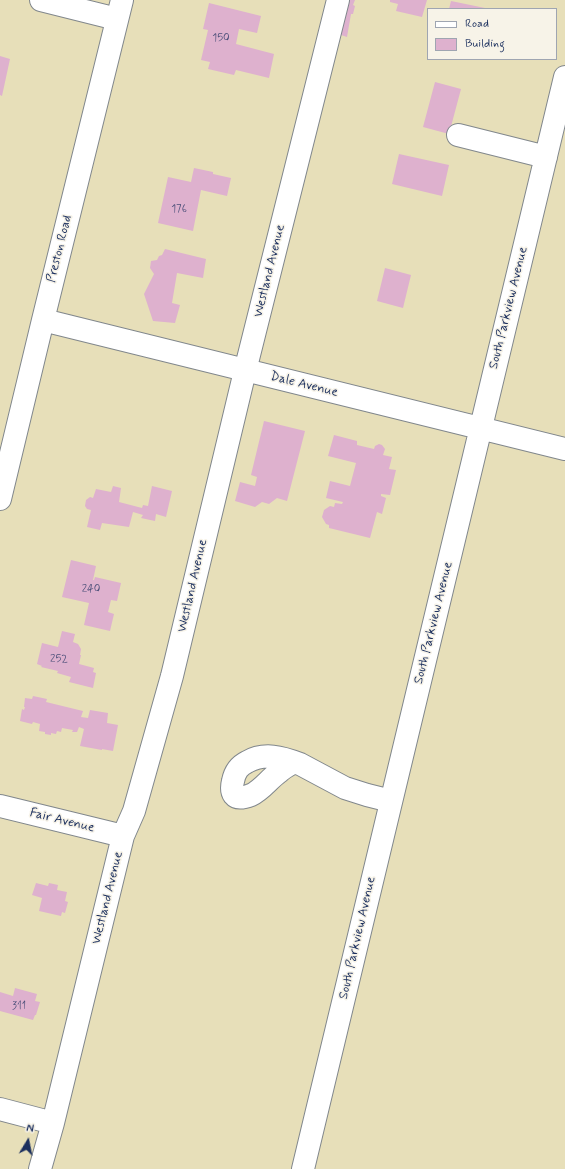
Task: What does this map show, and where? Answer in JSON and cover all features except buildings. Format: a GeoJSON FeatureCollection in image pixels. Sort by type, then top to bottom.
{"type":"FeatureCollection","features":[{"type":"Feature","properties":{"kind":"street"},"geometry":{"type":"LineString","coordinates":[[41,0],[120,9]]}},
{"type":"Feature","properties":{"kind":"street","name":"Westland Avenue"},"geometry":{"type":"LineString","coordinates":[[40,1169],[53,1123],[123,836],[134,811],[172,676],[245,371],[338,0]]}},
{"type":"Feature","properties":{"kind":"street","name":"Preston Road"},"geometry":{"type":"LineString","coordinates":[[0,499],[120,9]]}},
{"type":"Feature","properties":{"kind":"street","name":"South Parkview Avenue"},"geometry":{"type":"LineString","coordinates":[[303,1169],[565,77]]}},
{"type":"Feature","properties":{"kind":"street"},"geometry":{"type":"LineString","coordinates":[[458,135],[546,157]]}},
{"type":"Feature","properties":{"kind":"street","name":"Dale Avenue"},"geometry":{"type":"LineString","coordinates":[[43,320],[245,371],[565,448]]}},
{"type":"Feature","properties":{"kind":"street"},"geometry":{"type":"LineString","coordinates":[[294,762],[345,788],[391,801]]}},
{"type":"Feature","properties":{"kind":"street","name":"Fair Avenue"},"geometry":{"type":"LineString","coordinates":[[0,806],[123,836]]}},
{"type":"Feature","properties":{"kind":"street"},"geometry":{"type":"LineString","coordinates":[[0,1109],[53,1123]]}}]}
